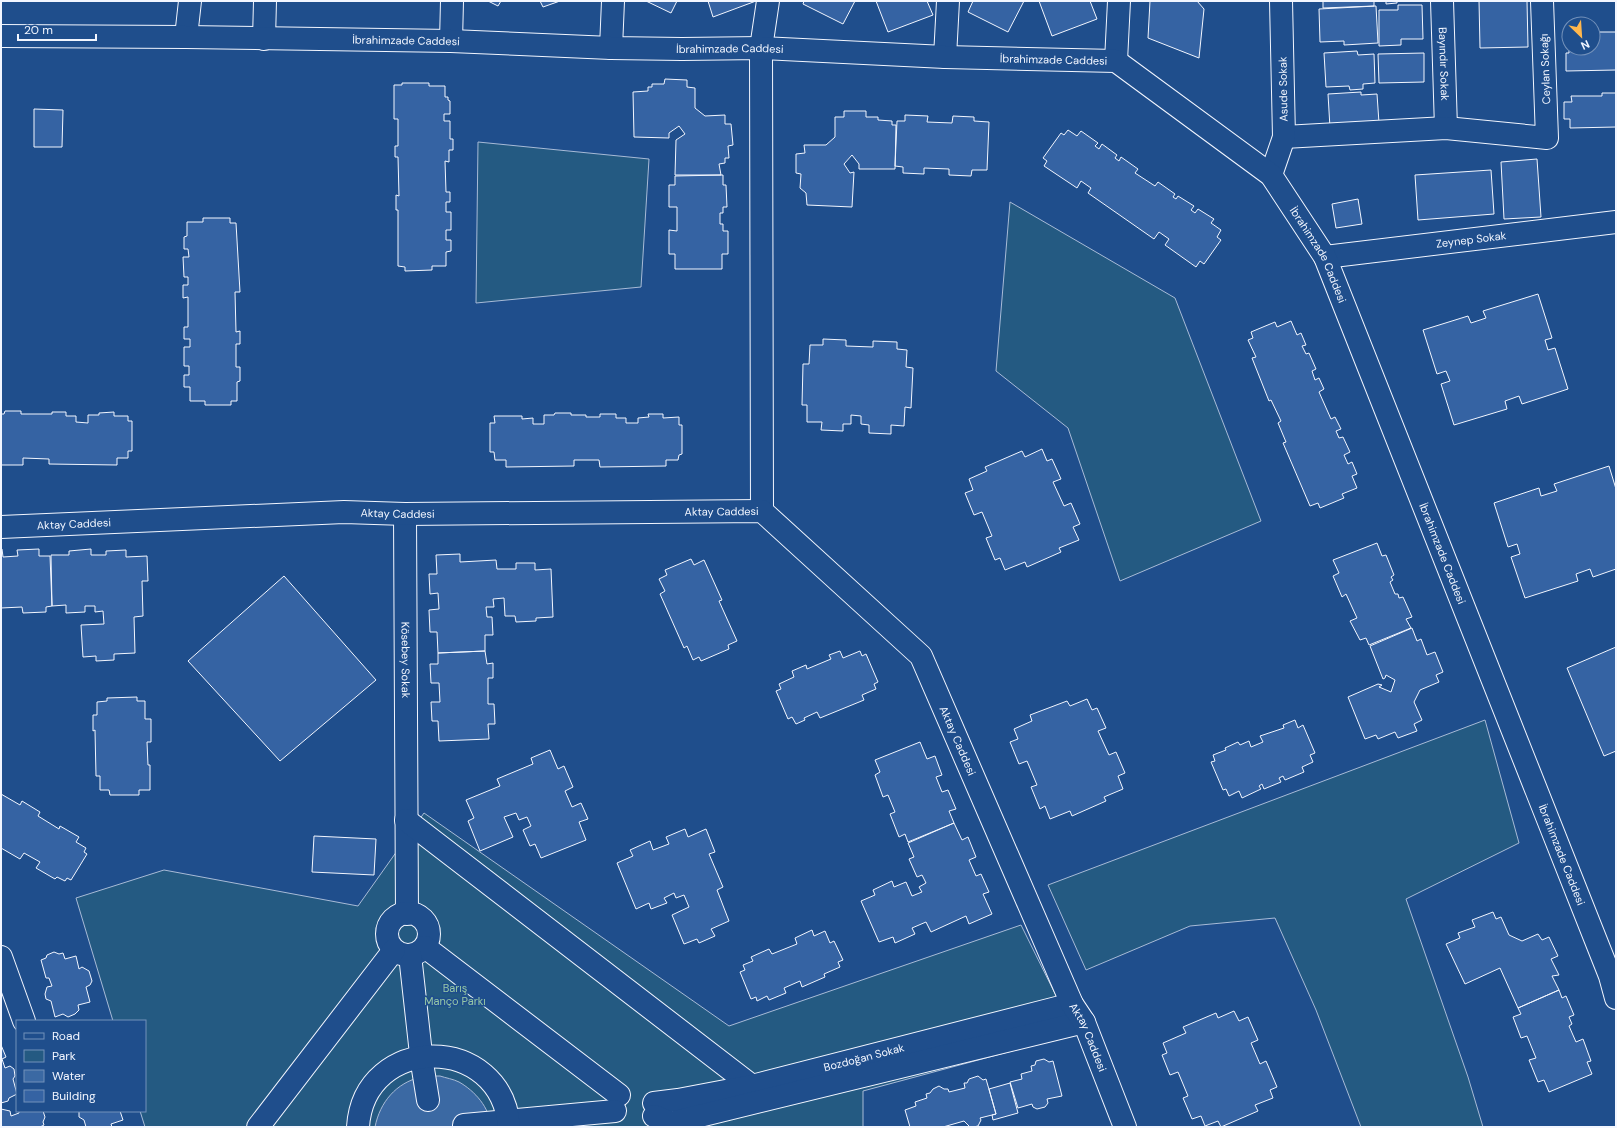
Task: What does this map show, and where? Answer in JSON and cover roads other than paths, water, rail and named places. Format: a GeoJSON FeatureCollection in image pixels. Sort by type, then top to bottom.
{"type":"FeatureCollection","features":[{"type":"Feature","properties":{"kind":"street"},"geometry":{"type":"LineString","coordinates":[[186,37],[190,1]]}},
{"type":"Feature","properties":{"kind":"street"},"geometry":{"type":"LineString","coordinates":[[264,39],[265,1]]}},
{"type":"Feature","properties":{"kind":"street"},"geometry":{"type":"LineString","coordinates":[[451,41],[452,1]]}},
{"type":"Feature","properties":{"kind":"street"},"geometry":{"type":"LineString","coordinates":[[611,48],[613,1]]}},
{"type":"Feature","properties":{"kind":"street"},"geometry":{"type":"LineString","coordinates":[[762,511],[762,48],[768,1]]}},
{"type":"Feature","properties":{"kind":"street"},"geometry":{"type":"LineString","coordinates":[[945,57],[948,1]]}},
{"type":"Feature","properties":{"kind":"street"},"geometry":{"type":"LineString","coordinates":[[1116,61],[1119,1]]}},
{"type":"Feature","properties":{"kind":"street","name":"Asude Sokak"},"geometry":{"type":"LineString","coordinates":[[1271,175],[1284,137],[1281,1]]}},
{"type":"Feature","properties":{"kind":"street","name":"Bayındır Sokak"},"geometry":{"type":"LineString","coordinates":[[1442,1],[1446,128]]}},
{"type":"Feature","properties":{"kind":"street","name":"Ceylan Sokağı"},"geometry":{"type":"LineString","coordinates":[[1446,128],[1547,138],[1542,1]]}},
{"type":"Feature","properties":{"kind":"street","name":"İbrahimzade Caddesi"},"geometry":{"type":"LineString","coordinates":[[1,36],[451,41],[682,50],[762,48],[945,57],[1116,61],[1271,175],[1325,257],[1604,961],[1616,998]]}},
{"type":"Feature","properties":{"kind":"street"},"geometry":{"type":"LineString","coordinates":[[1284,137],[1446,128]]}},
{"type":"Feature","properties":{"kind":"street","name":"Zeynep Sokak"},"geometry":{"type":"LineString","coordinates":[[1325,257],[1616,222]]}},
{"type":"Feature","properties":{"kind":"street","name":"Aktay Caddesi"},"geometry":{"type":"LineString","coordinates":[[1,527],[344,512],[405,514],[762,511],[922,656],[1078,1013],[1125,1127]]}},
{"type":"Feature","properties":{"kind":"street","name":"Kösebey Sokak"},"geometry":{"type":"LineString","coordinates":[[405,514],[407,914]]}},
{"type":"Feature","properties":{"kind":"street"},"geometry":{"type":"LineString","coordinates":[[406,813],[752,1086]]}},
{"type":"Feature","properties":{"kind":"street"},"geometry":{"type":"LineString","coordinates":[[258,1127],[409,950],[428,941],[428,928],[419,917],[407,914],[394,919],[388,931],[390,944],[409,950],[617,1113]]}},
{"type":"Feature","properties":{"kind":"street"},"geometry":{"type":"LineString","coordinates":[[409,950],[428,1100]]}},
{"type":"Feature","properties":{"kind":"street"},"geometry":{"type":"LineString","coordinates":[[1,957],[24,1020]]}},
{"type":"Feature","properties":{"kind":"street"},"geometry":{"type":"LineString","coordinates":[[652,1117],[671,1124],[1078,1013]]}},
{"type":"Feature","properties":{"kind":"street","name":"Bozdoğan Sokak"},"geometry":{"type":"LineString","coordinates":[[652,1117],[678,1100],[752,1086],[1078,1013]]}},
{"type":"Feature","properties":{"kind":"street"},"geometry":{"type":"LineString","coordinates":[[358,1127],[358,1117],[365,1098],[377,1081],[392,1068],[410,1060],[422,1057],[450,1058],[469,1065],[485,1077],[498,1092],[506,1110],[508,1124]]}},
{"type":"Feature","properties":{"kind":"street"},"geometry":{"type":"LineString","coordinates":[[464,1126],[508,1124],[617,1113]]}},
{"type":"Feature","properties":{"kind":"water"},"geometry":{"type":"Polygon","coordinates":[[[440,1076],[459,1082],[476,1095],[488,1113],[491,1127],[375,1127],[377,1118],[385,1102],[397,1089],[412,1080],[421,1077],[440,1076]]]}},
{"type":"Feature","properties":{"kind":"park label","name":"Barış Manço Parkı"},"geometry":{"type":"Point","coordinates":[455,994]}}]}
